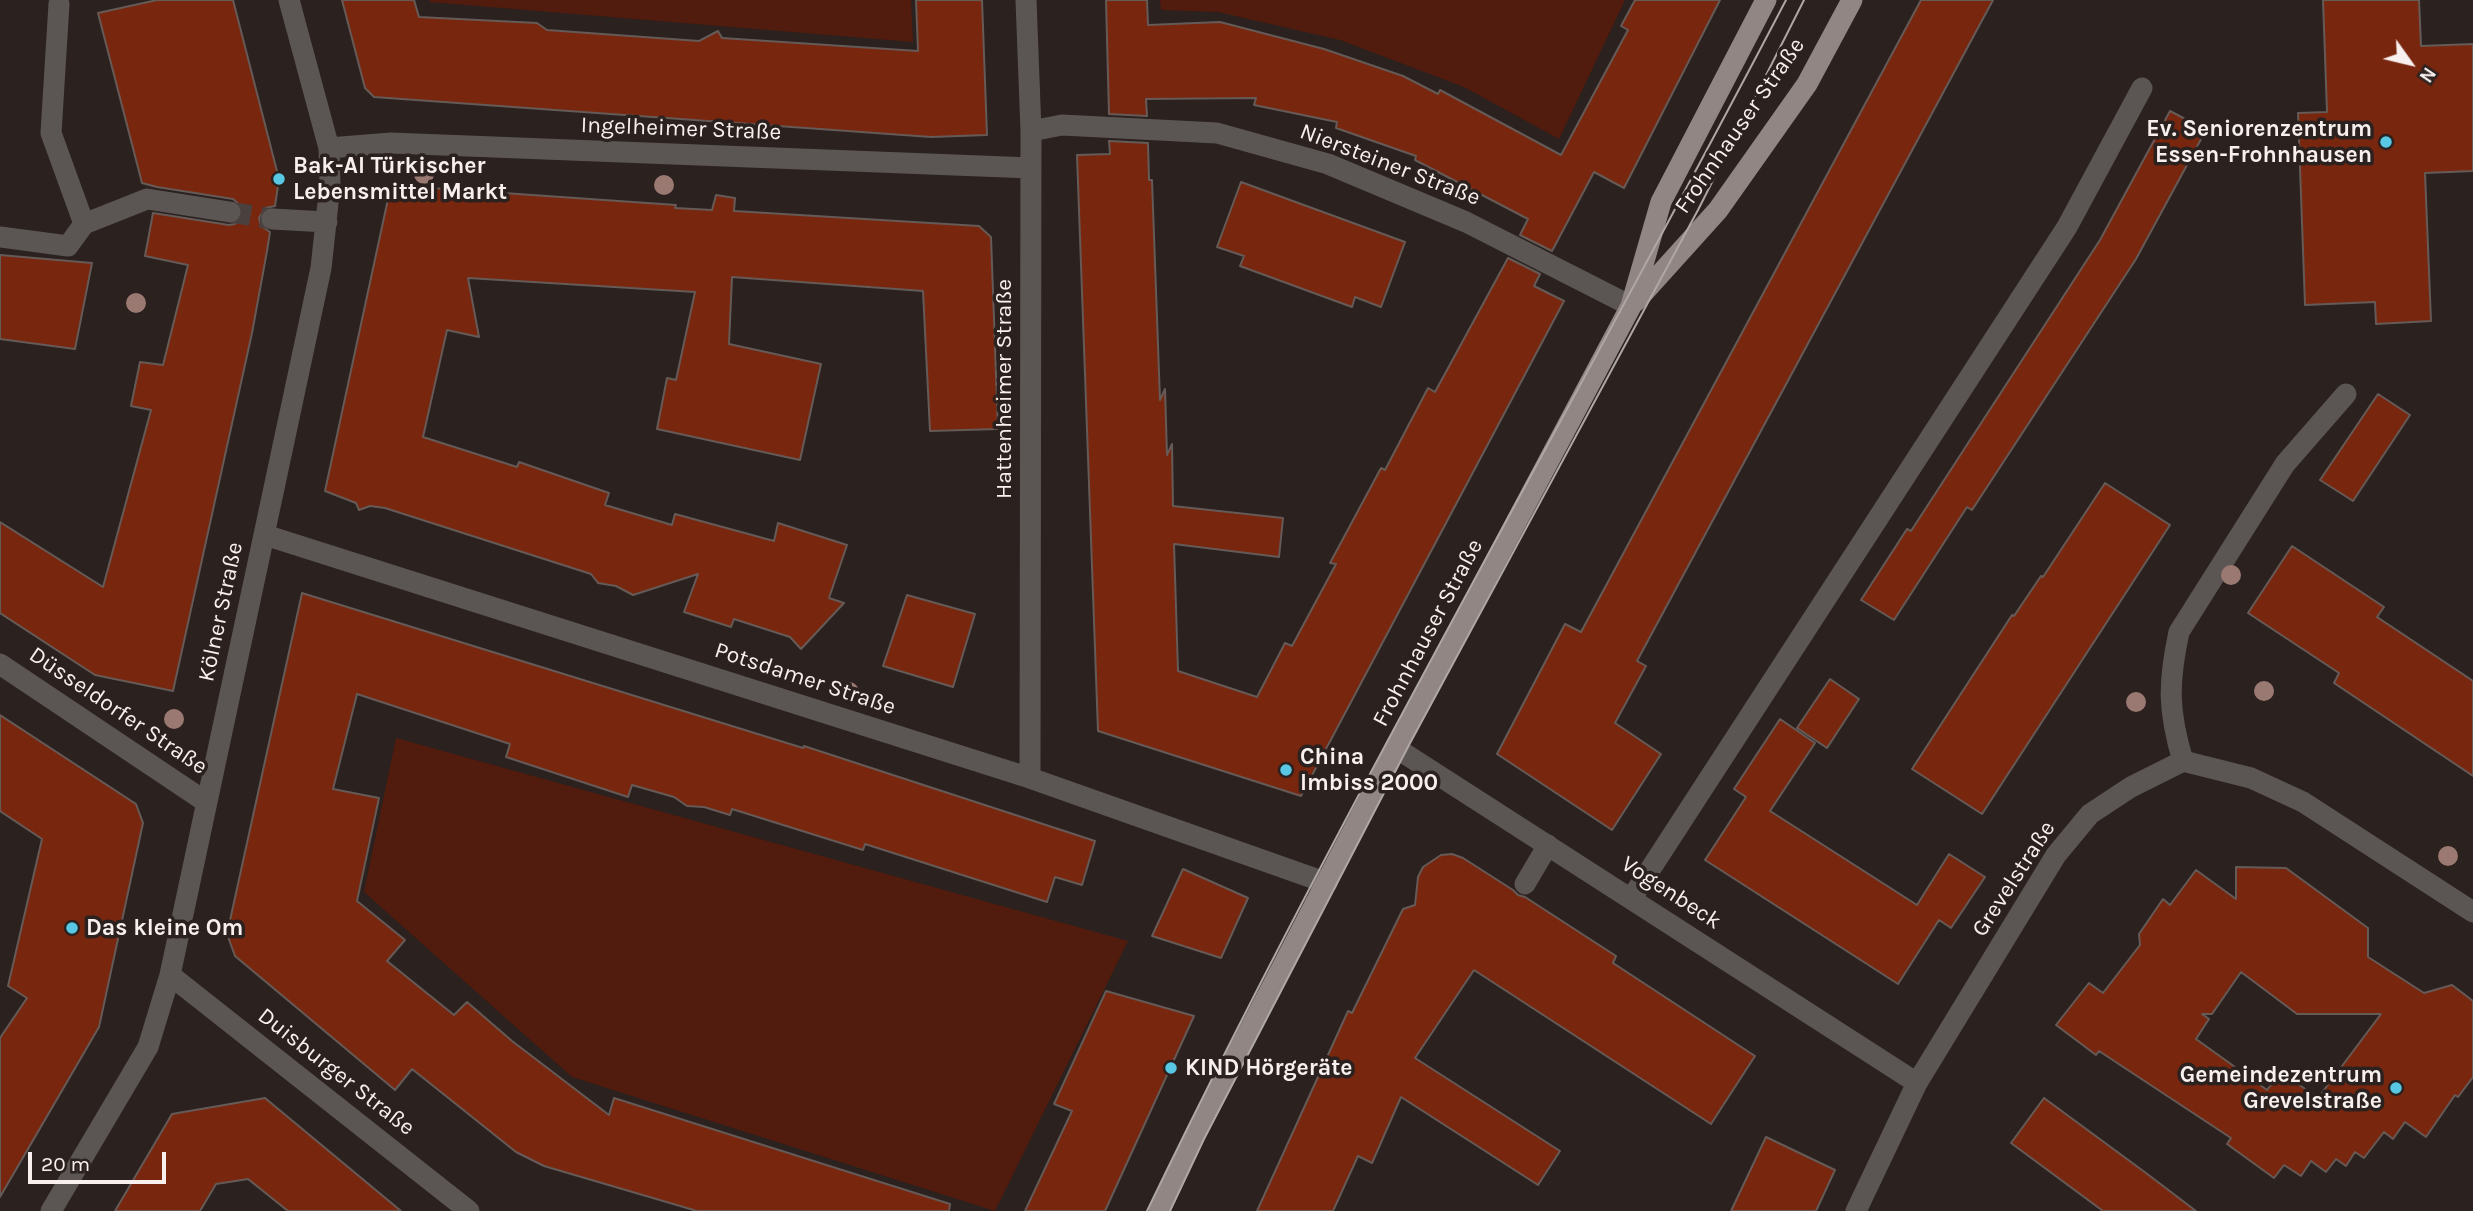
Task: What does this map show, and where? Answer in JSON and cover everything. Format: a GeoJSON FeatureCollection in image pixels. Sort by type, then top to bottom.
{"type":"FeatureCollection","features":[{"type":"Feature","properties":{"kind":"main road","name":"Frohnhauser Straße"},"geometry":{"type":"LineString","coordinates":[[1159,1211],[1195,1135],[1396,748],[1631,306],[1661,202],[1766,0]]}},
{"type":"Feature","properties":{"kind":"main road","name":"Frohnhauser Straße"},"geometry":{"type":"LineString","coordinates":[[1631,306],[1718,210],[1807,84],[1852,0]]}},
{"type":"Feature","properties":{"kind":"street","name":"Kölner Straße"},"geometry":{"type":"LineString","coordinates":[[51,1211],[148,1047],[170,975],[321,268],[330,185],[329,148],[289,0]]}},
{"type":"Feature","properties":{"kind":"street","name":"Hattenheimer Straße"},"geometry":{"type":"LineString","coordinates":[[1026,0],[1031,131],[1030,778]]}},
{"type":"Feature","properties":{"kind":"street"},"geometry":{"type":"LineString","coordinates":[[60,4],[51,132],[84,224]]}},
{"type":"Feature","properties":{"kind":"street"},"geometry":{"type":"LineString","coordinates":[[1631,899],[2060,238],[2142,88]]}},
{"type":"Feature","properties":{"kind":"street","name":"Niersteiner Straße"},"geometry":{"type":"LineString","coordinates":[[1031,131],[1062,125],[1217,133],[1328,164],[1466,222],[1631,306]]}},
{"type":"Feature","properties":{"kind":"street","name":"Ingelheimer Straße"},"geometry":{"type":"LineString","coordinates":[[329,148],[391,143],[1031,168]]}},
{"type":"Feature","properties":{"kind":"street"},"geometry":{"type":"LineString","coordinates":[[0,237],[68,246],[84,224],[147,199],[230,212]]}},
{"type":"Feature","properties":{"kind":"street"},"geometry":{"type":"LineString","coordinates":[[272,219],[327,222]]}},
{"type":"Feature","properties":{"kind":"street"},"geometry":{"type":"LineString","coordinates":[[2346,394],[2286,464],[2179,632],[2170,699],[2172,725],[2183,761],[2251,778],[2303,802],[2473,912]]}},
{"type":"Feature","properties":{"kind":"street","name":"Potsdamer Straße"},"geometry":{"type":"LineString","coordinates":[[265,535],[1030,778],[1327,883]]}},
{"type":"Feature","properties":{"kind":"street","name":"Düsseldorfer Straße"},"geometry":{"type":"LineString","coordinates":[[0,664],[206,802]]}},
{"type":"Feature","properties":{"kind":"street","name":"Vogenbeck"},"geometry":{"type":"LineString","coordinates":[[1396,748],[1917,1083]]}},
{"type":"Feature","properties":{"kind":"street","name":"Grevelstraße"},"geometry":{"type":"LineString","coordinates":[[1856,1211],[1917,1083],[2056,855],[2090,814],[2131,787],[2183,761]]}},
{"type":"Feature","properties":{"kind":"street"},"geometry":{"type":"LineString","coordinates":[[1525,884],[1548,845]]}},
{"type":"Feature","properties":{"kind":"street","name":"Duisburger Straße"},"geometry":{"type":"LineString","coordinates":[[170,975],[469,1211]]}},
{"type":"Feature","properties":{"kind":"shaded area"},"geometry":{"type":"Polygon","coordinates":[[[911,0],[913,42],[430,2],[911,0]]]}},
{"type":"Feature","properties":{"kind":"shaded area"},"geometry":{"type":"Polygon","coordinates":[[[1160,0],[1625,0],[1559,139],[1464,87],[1340,40],[1218,12],[1161,10],[1160,0]]]}},
{"type":"Feature","properties":{"kind":"shaded area"},"geometry":{"type":"Polygon","coordinates":[[[396,738],[1128,941],[995,1211],[572,1077],[364,892],[396,738]]]}},
{"type":"Feature","properties":{"kind":"building"},"geometry":{"type":"Polygon","coordinates":[[[157,0],[233,0],[279,179],[275,206],[265,208],[259,218],[261,226],[270,232],[267,251],[252,333],[173,691],[95,675],[0,613],[0,522],[103,587],[151,410],[131,406],[140,362],[163,365],[188,265],[145,256],[153,213],[229,225],[235,224],[243,215],[242,207],[233,199],[142,183],[98,13],[157,0]]]}},
{"type":"Feature","properties":{"kind":"building"},"geometry":{"type":"Polygon","coordinates":[[[342,0],[414,0],[419,17],[537,23],[547,30],[699,41],[718,31],[722,38],[918,51],[916,0],[982,0],[987,135],[931,137],[374,97],[365,88],[342,0]]]}},
{"type":"Feature","properties":{"kind":"building"},"geometry":{"type":"Polygon","coordinates":[[[1106,0],[1147,0],[1148,25],[1220,22],[1324,49],[1403,76],[1438,94],[1440,90],[1561,155],[1628,30],[1621,26],[1635,0],[1720,0],[1624,188],[1594,172],[1552,251],[1520,235],[1528,219],[1415,160],[1416,156],[1336,128],[1337,122],[1254,105],[1256,98],[1146,99],[1147,116],[1109,114],[1106,0]]]}},
{"type":"Feature","properties":{"kind":"building"},"geometry":{"type":"Polygon","coordinates":[[[1921,0],[1993,0],[1637,661],[1646,666],[1615,723],[1661,754],[1612,830],[1497,754],[1565,624],[1581,632],[1921,0]]]}},
{"type":"Feature","properties":{"kind":"building","name":"Ev. Seniorenzentrum Essen-Frohnhausen"},"geometry":{"type":"Polygon","coordinates":[[[2323,0],[2419,0],[2421,46],[2473,44],[2473,171],[2425,173],[2431,321],[2376,324],[2375,302],[2305,305],[2298,113],[2327,112],[2323,0]]]}},
{"type":"Feature","properties":{"kind":"building"},"geometry":{"type":"Polygon","coordinates":[[[2170,111],[2206,130],[2136,259],[1972,510],[1967,507],[1894,620],[1861,600],[1907,529],[1911,531],[2100,240],[2170,111]]]}},
{"type":"Feature","properties":{"kind":"building"},"geometry":{"type":"Polygon","coordinates":[[[1109,141],[1148,143],[1149,180],[1152,180],[1160,400],[1165,389],[1167,455],[1172,444],[1173,506],[1283,518],[1279,557],[1174,544],[1178,671],[1257,697],[1285,643],[1292,646],[1336,564],[1330,563],[1381,468],[1385,470],[1428,388],[1435,392],[1508,258],[1540,274],[1534,286],[1564,301],[1301,796],[1098,731],[1077,155],[1110,154],[1109,141]]]}},
{"type":"Feature","properties":{"kind":"building"},"geometry":{"type":"Polygon","coordinates":[[[1241,182],[1405,242],[1381,307],[1355,297],[1352,307],[1240,266],[1244,256],[1217,247],[1241,182]]]}},
{"type":"Feature","properties":{"kind":"building"},"geometry":{"type":"Polygon","coordinates":[[[403,186],[676,205],[675,208],[712,210],[716,195],[735,198],[734,211],[979,226],[991,237],[998,429],[930,431],[923,291],[732,277],[729,344],[821,364],[800,460],[657,429],[667,378],[676,380],[695,292],[468,278],[479,337],[447,330],[423,437],[517,467],[519,462],[609,493],[605,505],[672,525],[675,514],[774,541],[778,523],[847,545],[829,598],[844,603],[801,649],[790,637],[734,619],[731,627],[684,612],[698,574],[633,595],[616,586],[598,583],[591,574],[385,508],[370,506],[359,510],[356,503],[325,491],[388,199],[403,186]]]}},
{"type":"Feature","properties":{"kind":"building"},"geometry":{"type":"Polygon","coordinates":[[[0,255],[92,263],[75,349],[0,339],[0,255]]]}},
{"type":"Feature","properties":{"kind":"building"},"geometry":{"type":"Polygon","coordinates":[[[2378,394],[2410,415],[2353,501],[2320,480],[2378,394]]]}},
{"type":"Feature","properties":{"kind":"building"},"geometry":{"type":"Polygon","coordinates":[[[2105,483],[2170,525],[1982,814],[1912,769],[2012,615],[2014,616],[2041,576],[2043,577],[2105,483]]]}},
{"type":"Feature","properties":{"kind":"building"},"geometry":{"type":"Polygon","coordinates":[[[2292,546],[2384,607],[2377,617],[2473,681],[2473,776],[2334,683],[2339,673],[2248,613],[2292,546]]]}},
{"type":"Feature","properties":{"kind":"building"},"geometry":{"type":"Polygon","coordinates":[[[302,593],[803,748],[804,746],[1095,841],[1082,885],[1055,877],[1047,902],[865,844],[863,850],[732,809],[730,815],[704,807],[687,806],[674,797],[632,785],[628,797],[506,757],[510,744],[357,694],[333,789],[379,798],[357,901],[405,940],[387,961],[454,1015],[467,1002],[512,1041],[609,1115],[614,1098],[950,1204],[949,1211],[697,1211],[544,1166],[516,1152],[412,1069],[395,1090],[235,956],[227,934],[302,593]]]}},
{"type":"Feature","properties":{"kind":"building"},"geometry":{"type":"Polygon","coordinates":[[[907,595],[975,614],[953,687],[883,666],[907,595]]]}},
{"type":"Feature","properties":{"kind":"building"},"geometry":{"type":"Polygon","coordinates":[[[1830,679],[1859,699],[1827,748],[1797,728],[1830,679]]]}},
{"type":"Feature","properties":{"kind":"building"},"geometry":{"type":"Polygon","coordinates":[[[0,715],[136,804],[143,823],[99,1027],[0,1197],[0,1038],[27,998],[8,986],[42,839],[0,811],[0,715]]]}},
{"type":"Feature","properties":{"kind":"building"},"geometry":{"type":"Polygon","coordinates":[[[1780,719],[1815,743],[1770,811],[1917,905],[1949,854],[1985,877],[1951,928],[1939,920],[1898,984],[1705,860],[1746,797],[1734,789],[1780,719]]]}},
{"type":"Feature","properties":{"kind":"building"},"geometry":{"type":"Polygon","coordinates":[[[1452,854],[1463,858],[1616,956],[1613,963],[1755,1056],[1711,1124],[1474,970],[1415,1058],[1560,1151],[1538,1185],[1401,1097],[1372,1163],[1358,1156],[1333,1211],[1257,1211],[1348,1011],[1352,1013],[1403,909],[1415,905],[1418,877],[1423,867],[1441,855],[1452,854]]]}},
{"type":"Feature","properties":{"kind":"building"},"geometry":{"type":"Polygon","coordinates":[[[2236,867],[2286,868],[2368,928],[2368,957],[2424,993],[2452,985],[2473,1001],[2473,1077],[2458,1097],[2455,1095],[2426,1137],[2405,1122],[2393,1139],[2384,1132],[2364,1158],[2355,1152],[2346,1166],[2336,1159],[2326,1172],[2311,1161],[2301,1176],[2284,1165],[2274,1178],[2227,1144],[2231,1138],[2099,1051],[2096,1055],[2056,1025],[2089,983],[2103,993],[2140,945],[2139,934],[2163,899],[2170,905],[2196,870],[2236,899],[2236,867]],[[2241,972],[2212,1014],[2202,1014],[2209,1019],[2196,1039],[2267,1090],[2281,1072],[2318,1098],[2381,1014],[2297,1014],[2241,972]]]}},
{"type":"Feature","properties":{"kind":"building"},"geometry":{"type":"Polygon","coordinates":[[[1183,869],[1248,898],[1221,958],[1152,936],[1183,869]]]}},
{"type":"Feature","properties":{"kind":"building"},"geometry":{"type":"Polygon","coordinates":[[[1106,991],[1194,1016],[1105,1211],[1025,1211],[1072,1111],[1054,1104],[1106,991]]]}},
{"type":"Feature","properties":{"kind":"building"},"geometry":{"type":"Polygon","coordinates":[[[265,1098],[401,1211],[288,1211],[248,1179],[216,1184],[200,1211],[115,1211],[172,1114],[265,1098]]]}},
{"type":"Feature","properties":{"kind":"building"},"geometry":{"type":"Polygon","coordinates":[[[2044,1098],[2196,1211],[2103,1211],[2011,1143],[2044,1098]]]}},
{"type":"Feature","properties":{"kind":"building"},"geometry":{"type":"Polygon","coordinates":[[[1766,1137],[1835,1170],[1816,1211],[1731,1211],[1766,1137]]]}},
{"type":"Feature","properties":{"kind":"tunnel"},"geometry":{"type":"LineString","coordinates":[[230,212],[272,219]]}},
{"type":"Feature","properties":{"kind":"tram line"},"geometry":{"type":"LineString","coordinates":[[1147,1211],[1301,905],[1786,0]]}},
{"type":"Feature","properties":{"kind":"tram line"},"geometry":{"type":"LineString","coordinates":[[1170,1211],[1204,1139],[1409,745],[1698,210],[1804,0]]}},
{"type":"Feature","properties":{"kind":"place","name":"Ev. Seniorenzentrum Essen-Frohnhausen"},"geometry":{"type":"Point","coordinates":[2386,142]}},
{"type":"Feature","properties":{"kind":"place","name":"Bak-Al Türkischer Lebensmittel Markt"},"geometry":{"type":"Point","coordinates":[279,179]}},
{"type":"Feature","properties":{"kind":"place","name":"China Imbiss 2000"},"geometry":{"type":"Point","coordinates":[1286,770]}},
{"type":"Feature","properties":{"kind":"place","name":"Das kleine Om"},"geometry":{"type":"Point","coordinates":[72,928]}},
{"type":"Feature","properties":{"kind":"place","name":"KIND Hörgeräte"},"geometry":{"type":"Point","coordinates":[1171,1068]}},
{"type":"Feature","properties":{"kind":"place","name":"Gemeindezentrum Grevelstraße"},"geometry":{"type":"Point","coordinates":[2396,1088]}}]}
